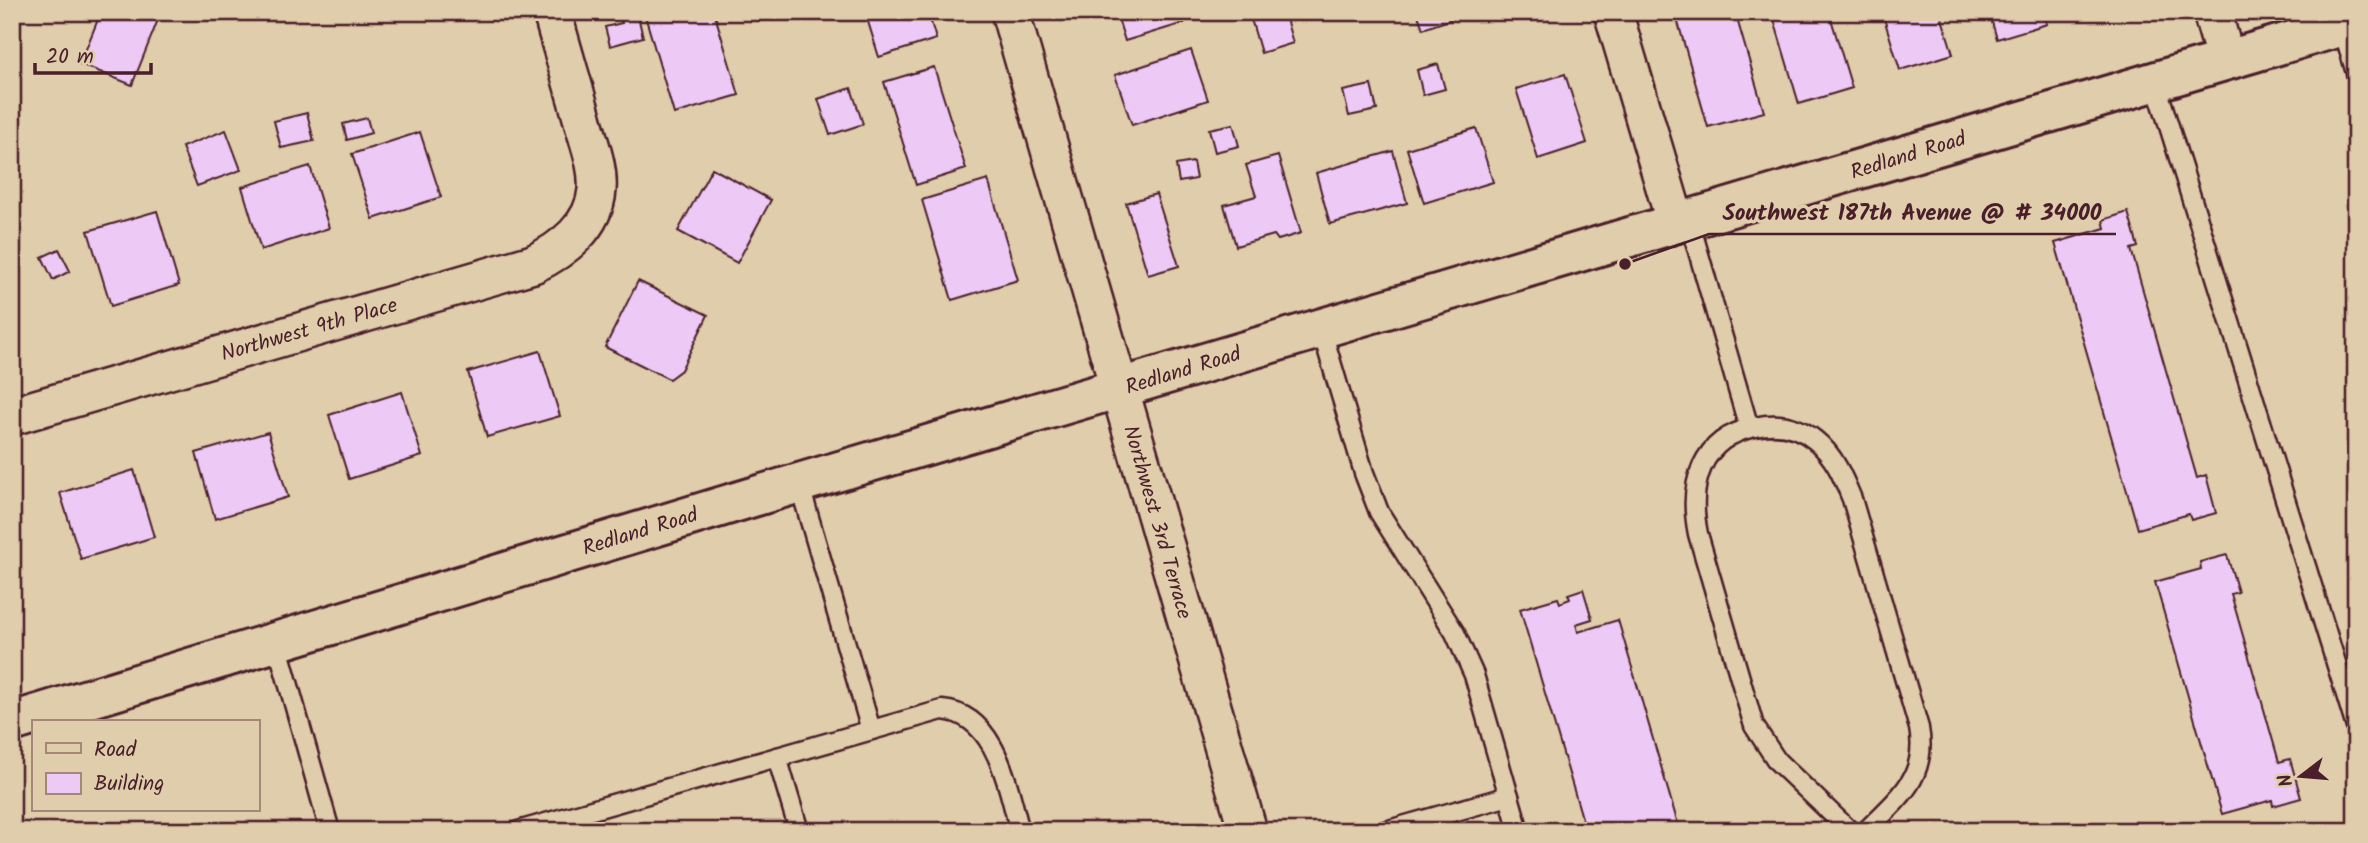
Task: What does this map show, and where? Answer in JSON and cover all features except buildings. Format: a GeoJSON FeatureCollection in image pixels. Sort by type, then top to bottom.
{"type":"FeatureCollection","features":[{"type":"Feature","properties":{"kind":"street","name":"Northwest 9th Place"},"geometry":{"type":"LineString","coordinates":[[12,416],[533,264],[559,252],[575,237],[589,215],[597,191],[594,162],[552,12]]}},
{"type":"Feature","properties":{"kind":"street","name":"Northwest 3rd Terrace"},"geometry":{"type":"LineString","coordinates":[[1010,12],[1248,831]]}},
{"type":"Feature","properties":{"kind":"street"},"geometry":{"type":"LineString","coordinates":[[1613,12],[1682,222]]}},
{"type":"Feature","properties":{"kind":"street"},"geometry":{"type":"LineString","coordinates":[[2212,12],[2226,60]]}},
{"type":"Feature","properties":{"kind":"street","name":"Redland Road"},"geometry":{"type":"LineString","coordinates":[[12,722],[799,483],[2349,24]]}},
{"type":"Feature","properties":{"kind":"lane"},"geometry":{"type":"LineString","coordinates":[[2349,24],[2356,73]]}},
{"type":"Feature","properties":{"kind":"lane"},"geometry":{"type":"LineString","coordinates":[[2155,80],[2356,727]]}},
{"type":"Feature","properties":{"kind":"lane"},"geometry":{"type":"LineString","coordinates":[[1682,222],[1749,428]]}},
{"type":"Feature","properties":{"kind":"lane"},"geometry":{"type":"LineString","coordinates":[[1321,328],[1371,494],[1390,532],[1442,611],[1466,654],[1519,831]]}},
{"type":"Feature","properties":{"kind":"lane"},"geometry":{"type":"LineString","coordinates":[[1850,831],[1777,761],[1754,726],[1698,534],[1693,511],[1695,488],[1701,469],[1721,440],[1749,428],[1780,424],[1795,429],[1815,440],[1831,456],[1843,477],[1852,499],[1919,728],[1922,752],[1913,778],[1866,831]]}},
{"type":"Feature","properties":{"kind":"lane"},"geometry":{"type":"LineString","coordinates":[[799,483],[871,730]]}},
{"type":"Feature","properties":{"kind":"lane"},"geometry":{"type":"LineString","coordinates":[[276,640],[330,831]]}},
{"type":"Feature","properties":{"kind":"lane"},"geometry":{"type":"LineString","coordinates":[[518,831],[933,710],[951,710],[967,717],[995,752],[1020,831]]}},
{"type":"Feature","properties":{"kind":"lane"},"geometry":{"type":"LineString","coordinates":[[777,757],[799,831]]}},
{"type":"Feature","properties":{"kind":"lane"},"geometry":{"type":"LineString","coordinates":[[1385,831],[1509,796]]}},
{"type":"Feature","properties":{"kind":"place","name":"Southwest 187th Avenue @ # 34000"},"geometry":{"type":"Point","coordinates":[1625,264]}}]}
